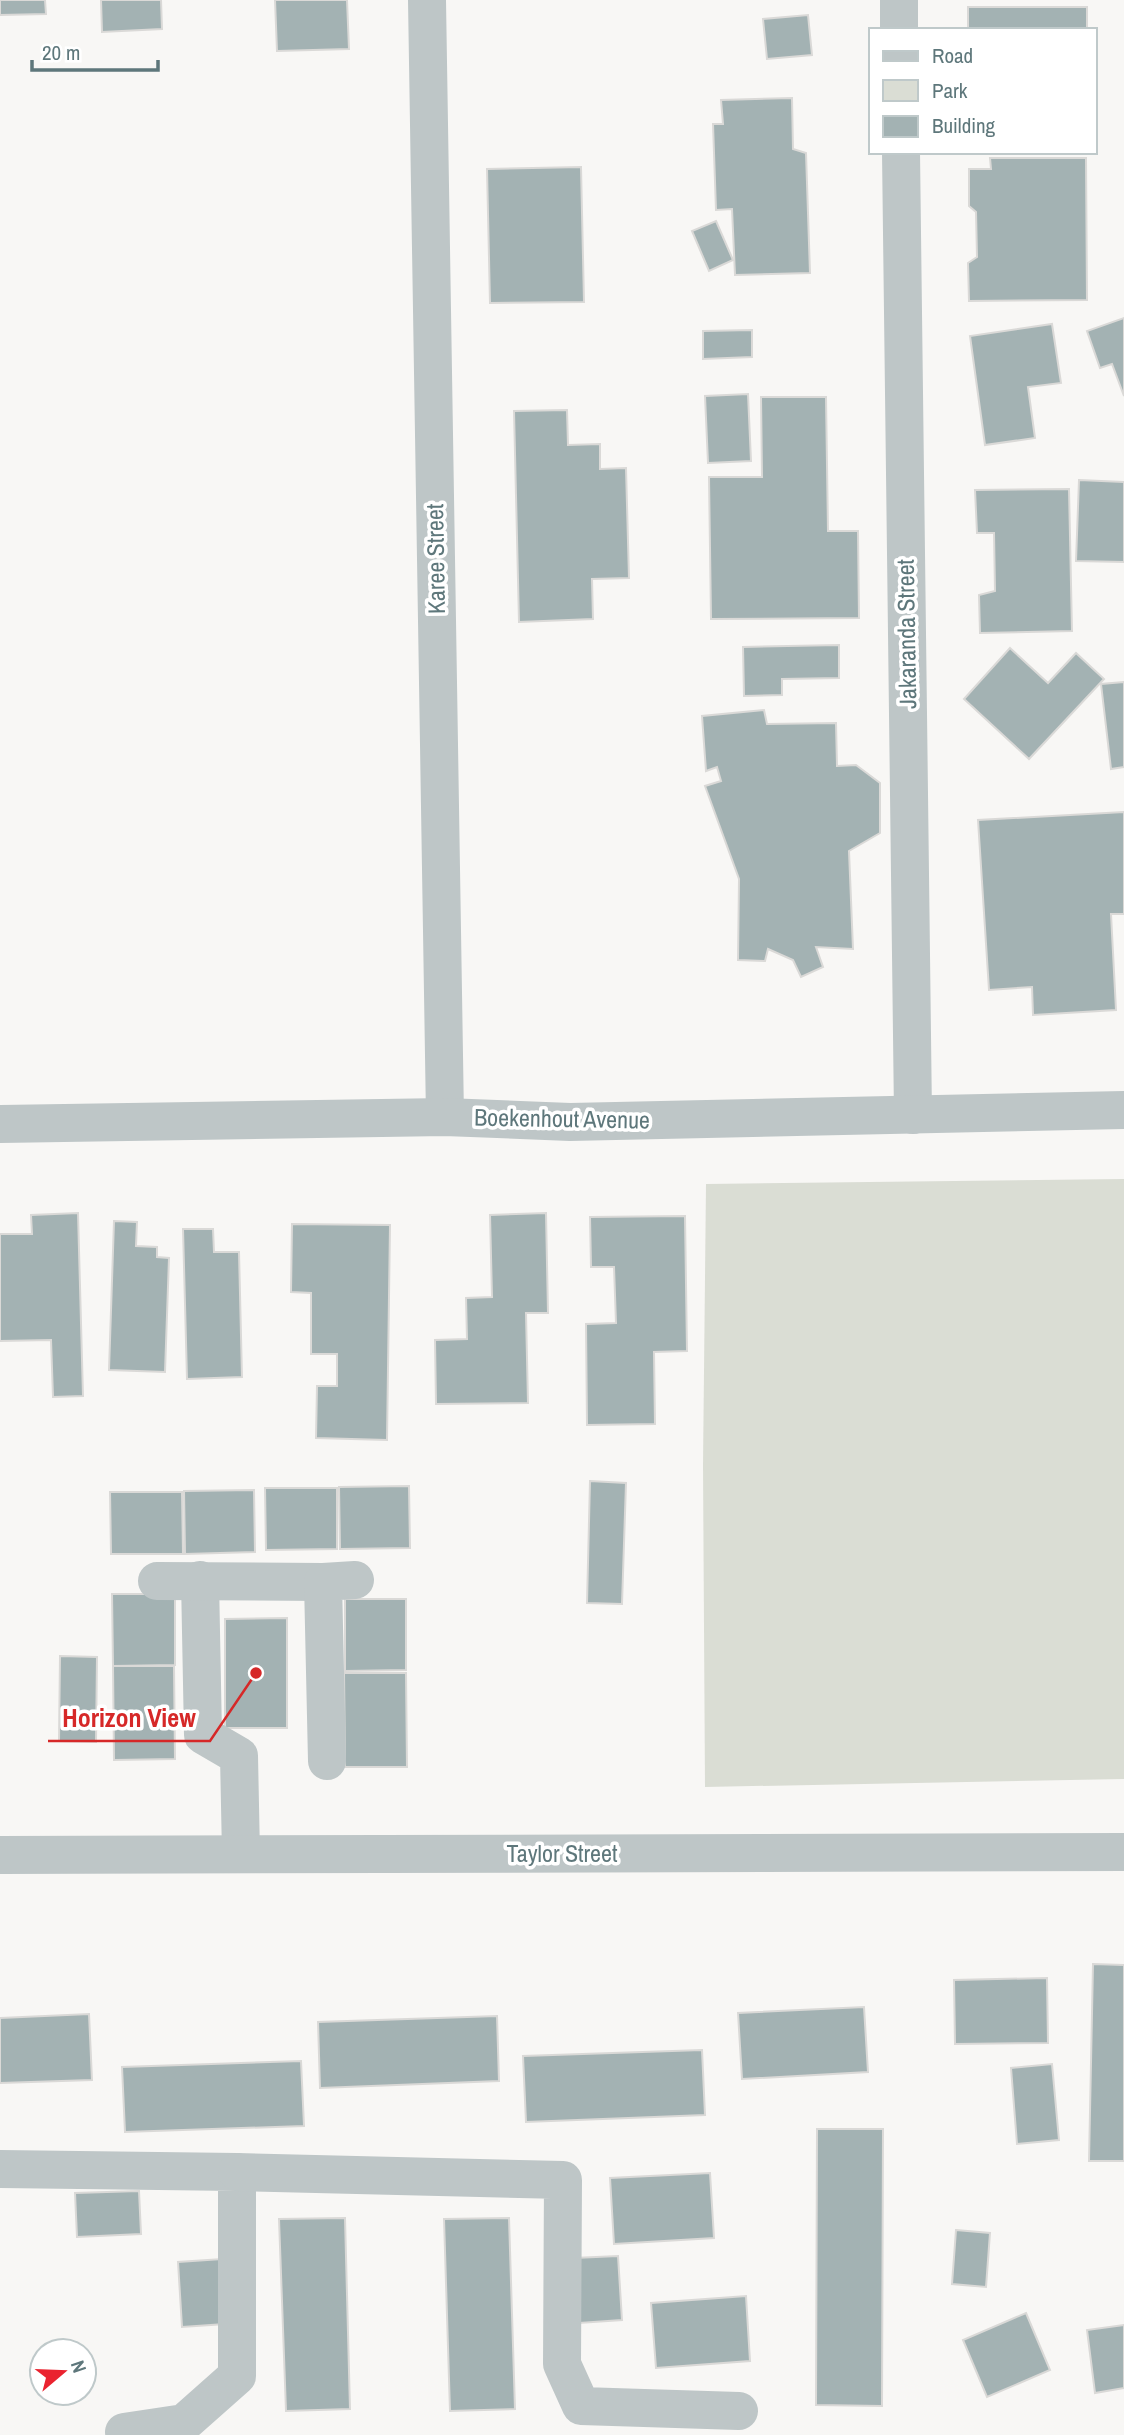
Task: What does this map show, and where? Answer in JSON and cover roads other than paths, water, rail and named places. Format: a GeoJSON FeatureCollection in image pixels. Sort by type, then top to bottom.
{"type":"FeatureCollection","features":[{"type":"Feature","properties":{"kind":"street","name":"Karee Street"},"geometry":{"type":"LineString","coordinates":[[427,0],[445,1117]]}},
{"type":"Feature","properties":{"kind":"street"},"geometry":{"type":"LineString","coordinates":[[899,0],[900,28]]}},
{"type":"Feature","properties":{"kind":"street","name":"Jakaranda Street"},"geometry":{"type":"LineString","coordinates":[[901,154],[913,1115]]}},
{"type":"Feature","properties":{"kind":"street","name":"Boekenhout Avenue"},"geometry":{"type":"LineString","coordinates":[[0,1124],[445,1117],[570,1122],[1124,1110]]}},
{"type":"Feature","properties":{"kind":"street"},"geometry":{"type":"LineString","coordinates":[[200,1580],[203,1735],[239,1756],[241,1854]]}},
{"type":"Feature","properties":{"kind":"street"},"geometry":{"type":"LineString","coordinates":[[157,1581],[339,1581],[327,1761]]}},
{"type":"Feature","properties":{"kind":"street","name":"Taylor Street"},"geometry":{"type":"LineString","coordinates":[[0,1855],[1124,1852]]}},
{"type":"Feature","properties":{"kind":"street"},"geometry":{"type":"LineString","coordinates":[[0,2169],[563,2179],[562,2364],[581,2406],[739,2411]]}},
{"type":"Feature","properties":{"kind":"street"},"geometry":{"type":"LineString","coordinates":[[125,2435],[124,2431],[184,2423],[237,2376],[237,2172]]}},
{"type":"Feature","properties":{"kind":"place","name":"Horizon View"},"geometry":{"type":"Point","coordinates":[256,1673]}}]}
